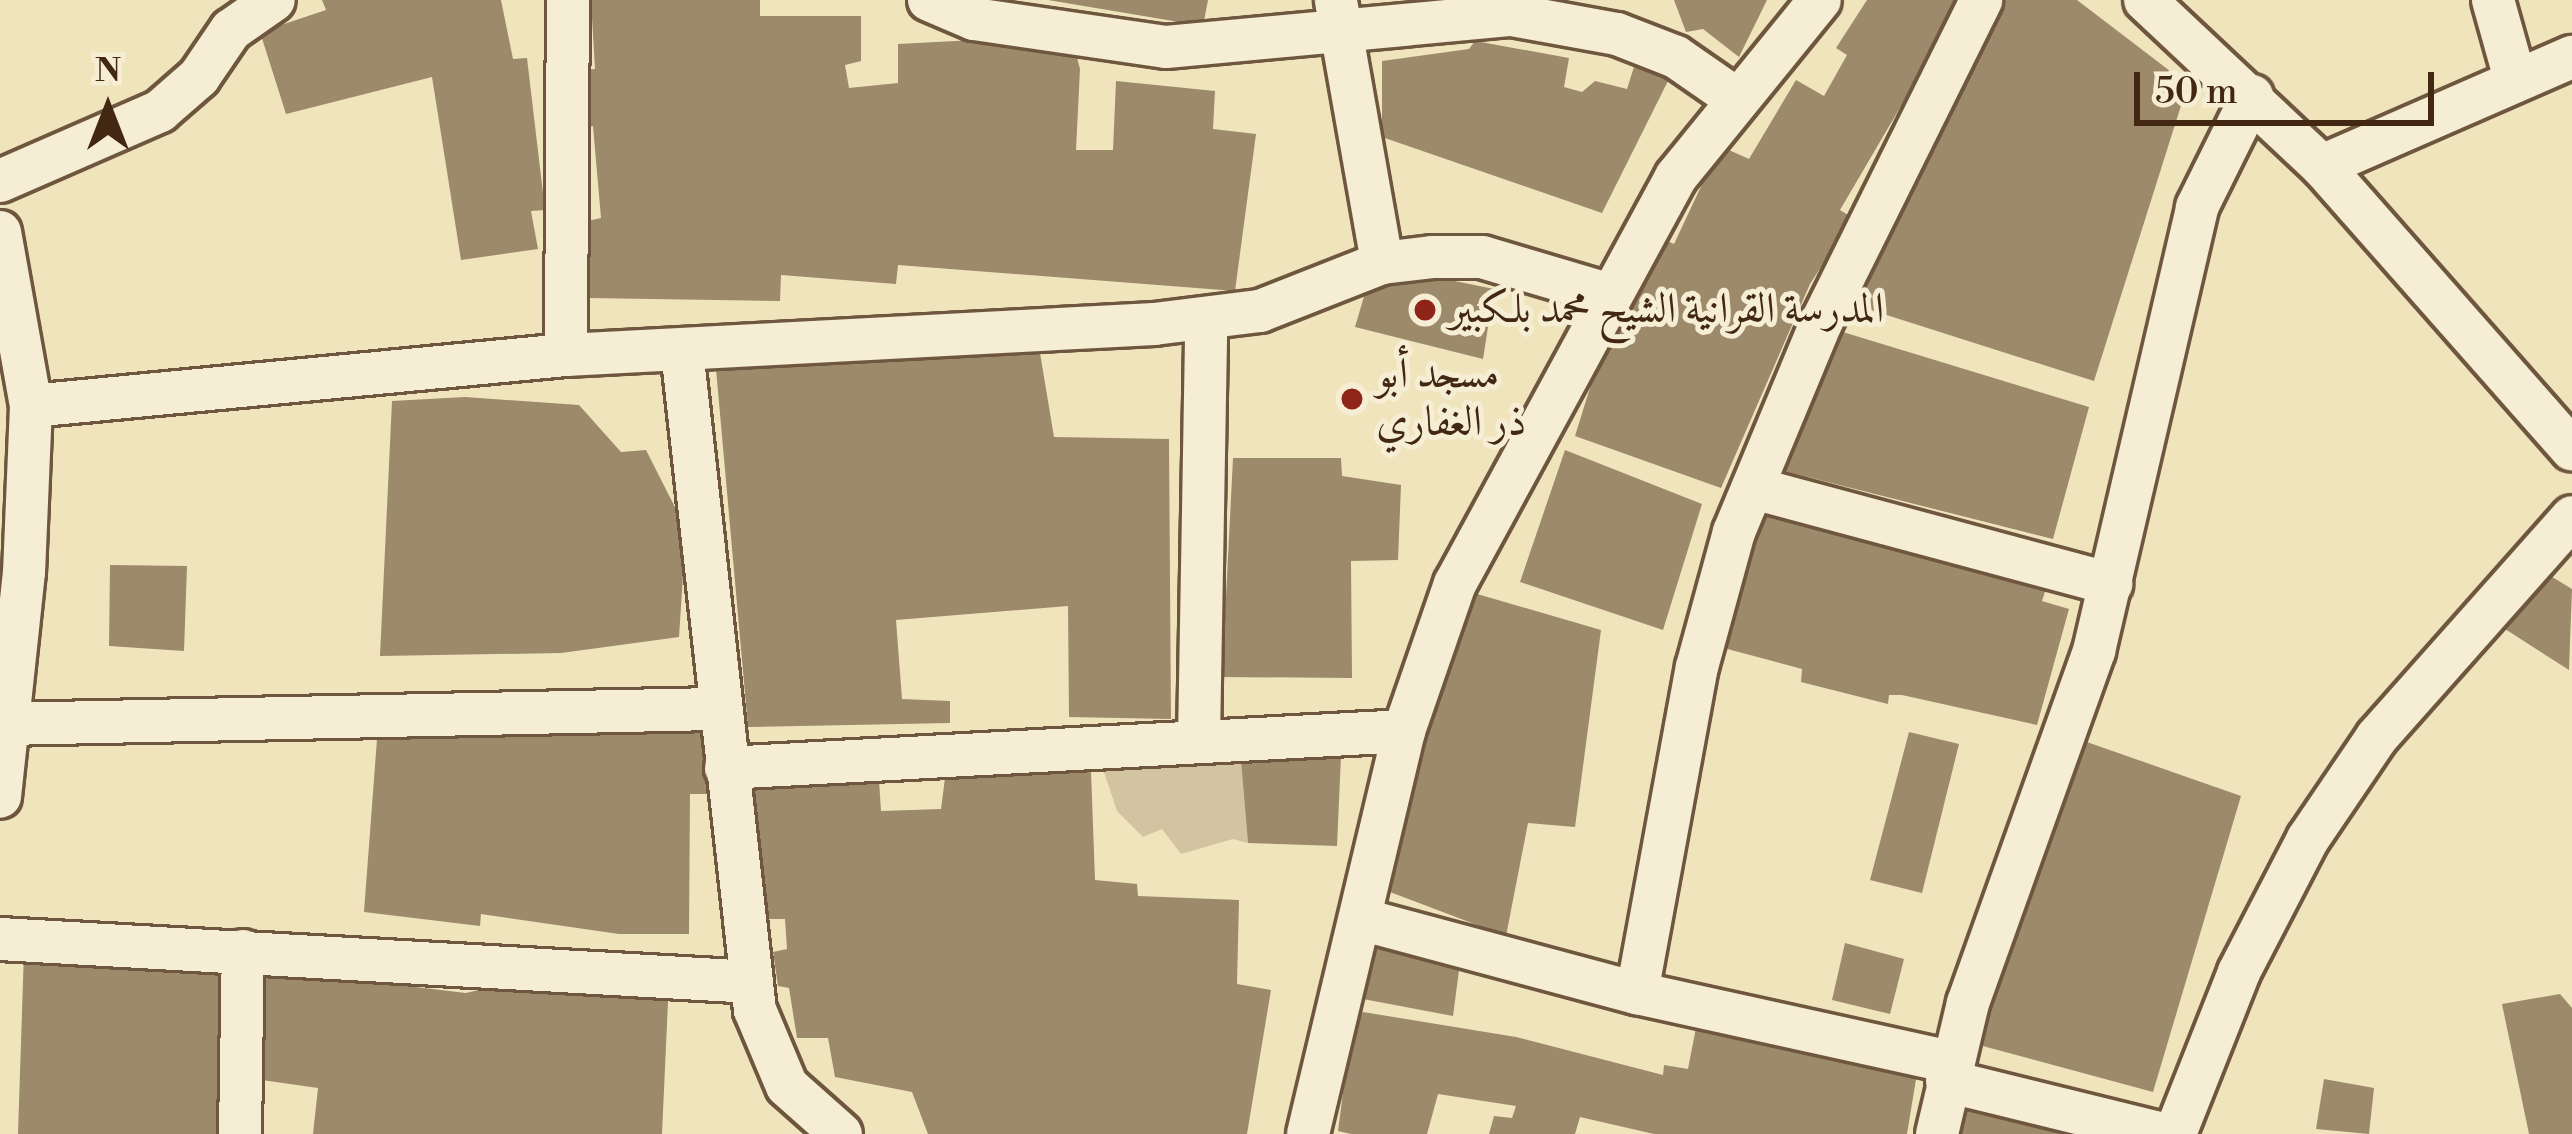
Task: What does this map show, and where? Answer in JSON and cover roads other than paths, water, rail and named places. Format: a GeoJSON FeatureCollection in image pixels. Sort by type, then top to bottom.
{"type":"FeatureCollection","features":[{"type":"Feature","properties":{"kind":"street"},"geometry":{"type":"LineString","coordinates":[[0,182],[160,111],[199,76],[231,29],[274,0]]}},
{"type":"Feature","properties":{"kind":"street"},"geometry":{"type":"LineString","coordinates":[[566,355],[568,0]]}},
{"type":"Feature","properties":{"kind":"street"},"geometry":{"type":"LineString","coordinates":[[928,0],[974,19],[1166,47],[1338,14],[1512,15],[1596,30],[1676,57],[1738,100]]}},
{"type":"Feature","properties":{"kind":"street"},"geometry":{"type":"LineString","coordinates":[[1308,1134],[1405,731],[1455,584],[1607,294],[1676,177],[1820,0]]}},
{"type":"Feature","properties":{"kind":"street"},"geometry":{"type":"LineString","coordinates":[[1637,993],[1696,667],[1753,488],[1822,321],[1982,0]]}},
{"type":"Feature","properties":{"kind":"street"},"geometry":{"type":"LineString","coordinates":[[2145,0],[2322,166],[2572,450]]}},
{"type":"Feature","properties":{"kind":"street"},"geometry":{"type":"LineString","coordinates":[[2493,0],[2515,79]]}},
{"type":"Feature","properties":{"kind":"street"},"geometry":{"type":"LineString","coordinates":[[1338,14],[1382,263]]}},
{"type":"Feature","properties":{"kind":"street"},"geometry":{"type":"LineString","coordinates":[[2322,166],[2572,57]]}},
{"type":"Feature","properties":{"kind":"street"},"geometry":{"type":"LineString","coordinates":[[1937,1134],[1949,1072],[2111,584],[2197,207],[2252,96]]}},
{"type":"Feature","properties":{"kind":"street"},"geometry":{"type":"LineString","coordinates":[[0,232],[31,406],[25,572],[0,796]]}},
{"type":"Feature","properties":{"kind":"street"},"geometry":{"type":"LineString","coordinates":[[31,406],[566,355],[1205,318],[1260,311],[1382,263],[1482,257],[1607,294]]}},
{"type":"Feature","properties":{"kind":"street"},"geometry":{"type":"LineString","coordinates":[[1199,740],[1205,318]]}},
{"type":"Feature","properties":{"kind":"street"},"geometry":{"type":"LineString","coordinates":[[682,350],[718,710],[752,982],[788,1087],[842,1134]]}},
{"type":"Feature","properties":{"kind":"street"},"geometry":{"type":"LineString","coordinates":[[1753,488],[2111,584]]}},
{"type":"Feature","properties":{"kind":"street"},"geometry":{"type":"LineString","coordinates":[[2175,1134],[2239,972],[2308,839],[2377,736],[2572,517]]}},
{"type":"Feature","properties":{"kind":"street"},"geometry":{"type":"LineString","coordinates":[[5,724],[718,710]]}},
{"type":"Feature","properties":{"kind":"street"},"geometry":{"type":"LineString","coordinates":[[726,768],[1405,731]]}},
{"type":"Feature","properties":{"kind":"street"},"geometry":{"type":"LineString","coordinates":[[1360,919],[1949,1072],[2139,1131]]}},
{"type":"Feature","properties":{"kind":"street"},"geometry":{"type":"LineString","coordinates":[[0,939],[752,982]]}},
{"type":"Feature","properties":{"kind":"street"},"geometry":{"type":"LineString","coordinates":[[240,1134],[243,951]]}},
{"type":"Feature","properties":{"kind":"place","name":"المدرسة القرانية الشيح محمد بلكبير"},"geometry":{"type":"Point","coordinates":[1425,310]}},
{"type":"Feature","properties":{"kind":"place","name":"مسجد أبو ذر الغفاري"},"geometry":{"type":"Point","coordinates":[1352,399]}}]}
